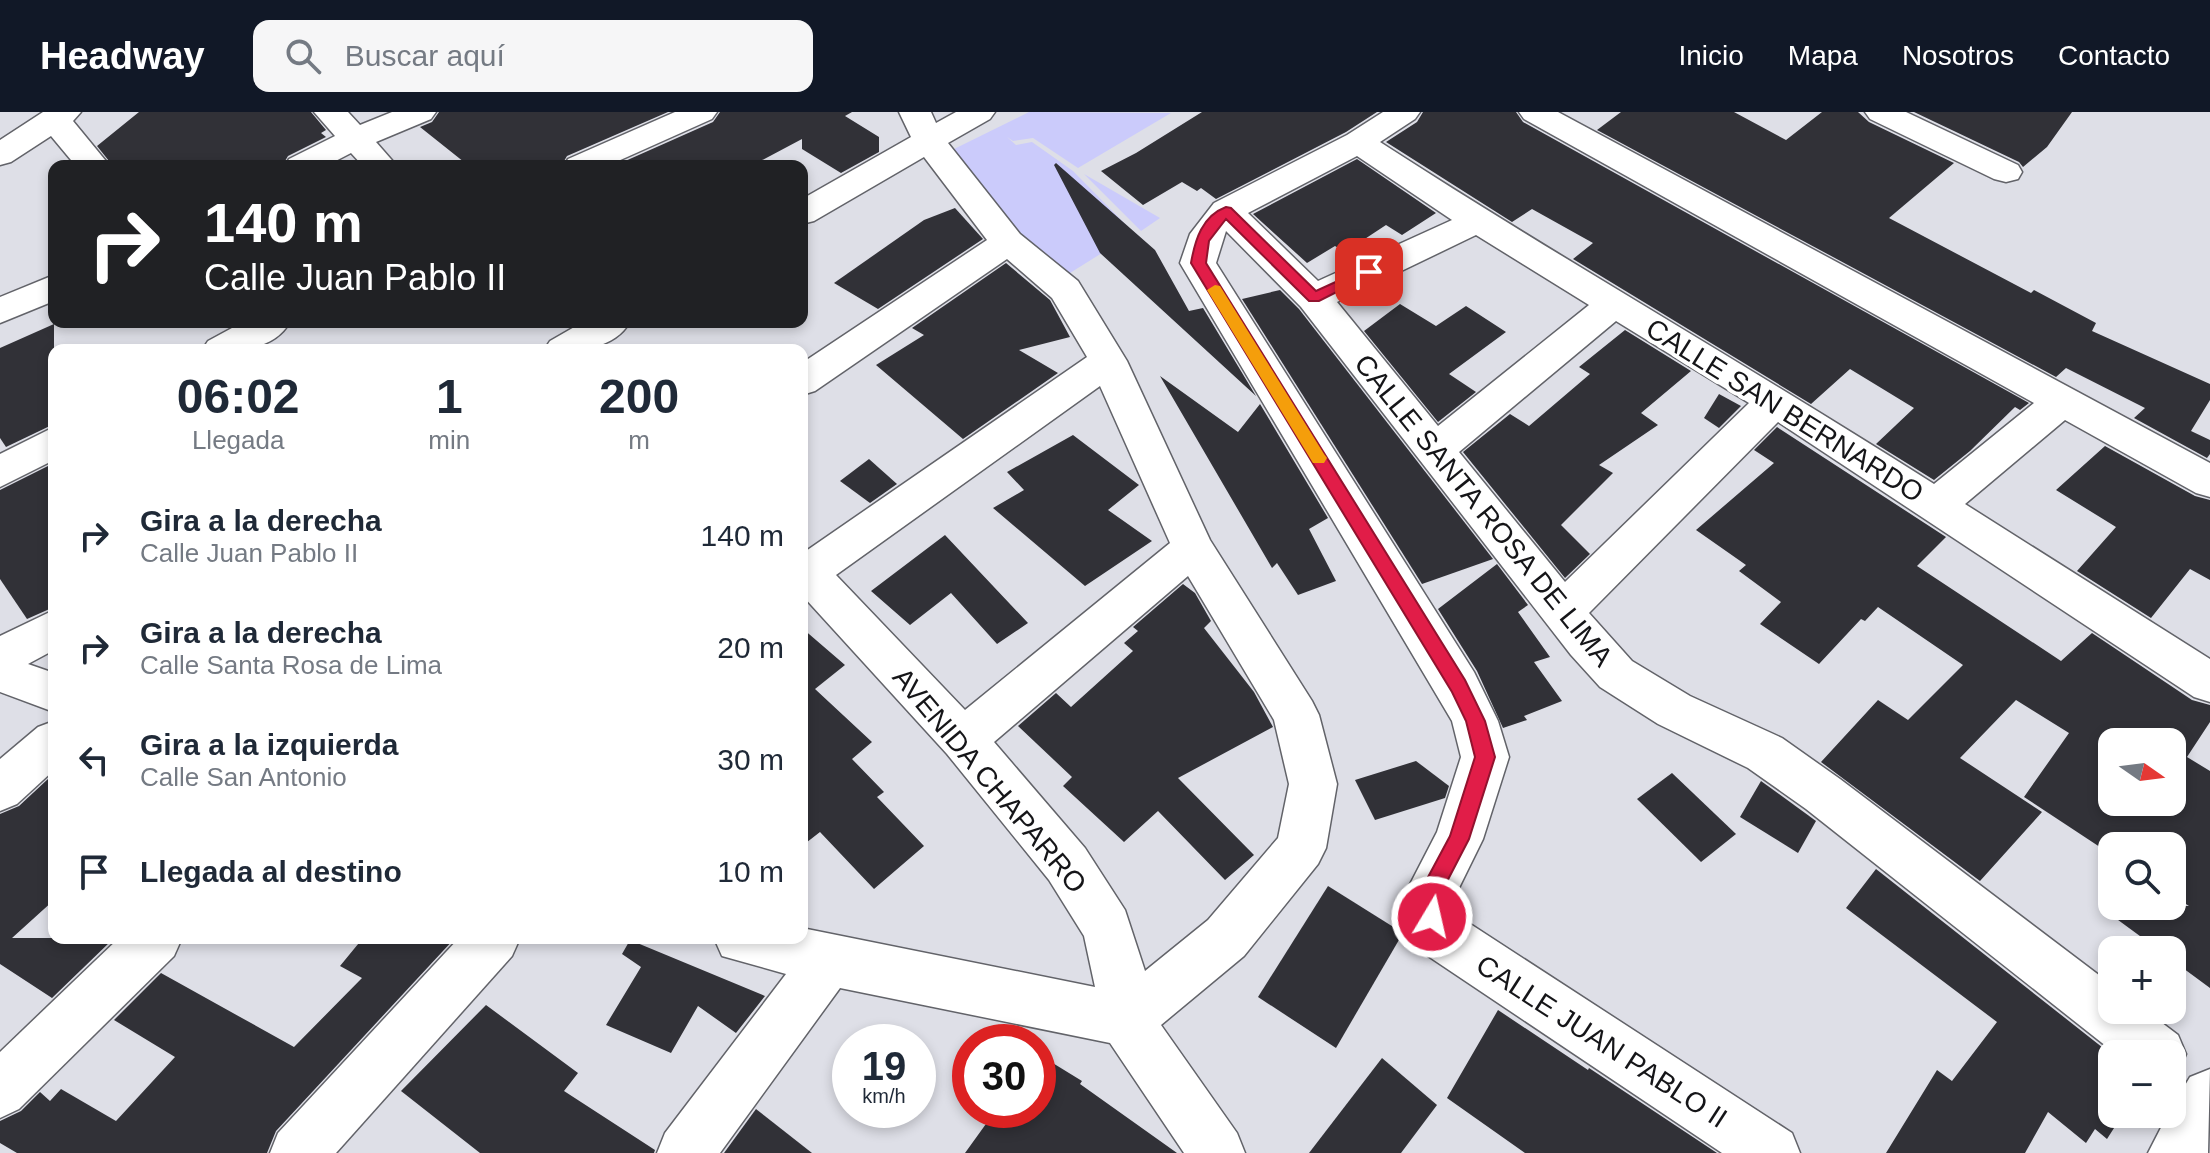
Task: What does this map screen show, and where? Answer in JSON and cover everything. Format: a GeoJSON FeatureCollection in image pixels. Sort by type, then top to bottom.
{"type":"FeatureCollection","features":[{"type":"Feature","properties":{"kind":"street"},"geometry":{"type":"LineString","coordinates":[[330,112],[375,160]]}},
{"type":"Feature","properties":{"kind":"street"},"geometry":{"type":"LineString","coordinates":[[313,160],[420,112]]}},
{"type":"Feature","properties":{"kind":"street"},"geometry":{"type":"LineString","coordinates":[[593,160],[701,112]]}},
{"type":"Feature","properties":{"kind":"street"},"geometry":{"type":"LineString","coordinates":[[808,209],[922,126],[979,112]]}},
{"type":"Feature","properties":{"kind":"street"},"geometry":{"type":"LineString","coordinates":[[1226,211],[1358,142],[1404,112]]}},
{"type":"Feature","properties":{"kind":"street"},"geometry":{"type":"LineString","coordinates":[[1535,112],[2210,482]]}},
{"type":"Feature","properties":{"kind":"street"},"geometry":{"type":"LineString","coordinates":[[1881,112],[2006,172]]}},
{"type":"Feature","properties":{"kind":"street"},"geometry":{"type":"LineString","coordinates":[[0,155],[59,115],[90,160]]}},
{"type":"Feature","properties":{"kind":"street"},"geometry":{"type":"LineString","coordinates":[[922,126],[963,188],[1008,242],[1065,290],[1108,361],[1193,548],[1296,715],[1313,784],[1301,848],[1226,938],[1126,1020]]}},
{"type":"Feature","properties":{"kind":"street","name":"CALLE SAN BERNARDO"},"geometry":{"type":"LineString","coordinates":[[1358,142],[1478,221],[1775,401],[2210,683]]}},
{"type":"Feature","properties":{"kind":"street","name":"CALLE SANTA ROSA DE LIMA"},"geometry":{"type":"LineString","coordinates":[[1226,211],[1314,298],[1616,674],[1674,710],[1765,753],[1823,794],[2141,1040]]}},
{"type":"Feature","properties":{"kind":"street","name":"CALLE JUAN PABLO II"},"geometry":{"type":"LineString","coordinates":[[1226,211],[1213,222],[1202,241],[1198,263],[1458,686],[1475,721],[1485,757],[1475,796],[1459,839],[1430,894],[1432,917],[1440,934],[1772,1153]]}},
{"type":"Feature","properties":{"kind":"street"},"geometry":{"type":"LineString","coordinates":[[1314,298],[1478,221]]}},
{"type":"Feature","properties":{"kind":"street"},"geometry":{"type":"LineString","coordinates":[[808,377],[1008,242]]}},
{"type":"Feature","properties":{"kind":"street"},"geometry":{"type":"LineString","coordinates":[[0,311],[48,290]]}},
{"type":"Feature","properties":{"kind":"street"},"geometry":{"type":"LineString","coordinates":[[1435,450],[1615,303]]}},
{"type":"Feature","properties":{"kind":"street"},"geometry":{"type":"LineString","coordinates":[[232,344],[261,328]]}},
{"type":"Feature","properties":{"kind":"street"},"geometry":{"type":"LineString","coordinates":[[544,328],[559,344]]}},
{"type":"Feature","properties":{"kind":"street"},"geometry":{"type":"LineString","coordinates":[[575,344],[602,328]]}},
{"type":"Feature","properties":{"kind":"street"},"geometry":{"type":"LineString","coordinates":[[808,569],[1108,361]]}},
{"type":"Feature","properties":{"kind":"street"},"geometry":{"type":"LineString","coordinates":[[1563,611],[1775,401]]}},
{"type":"Feature","properties":{"kind":"street"},"geometry":{"type":"LineString","coordinates":[[1935,506],[2062,401]]}},
{"type":"Feature","properties":{"kind":"street"},"geometry":{"type":"LineString","coordinates":[[0,472],[48,445]]}},
{"type":"Feature","properties":{"kind":"street"},"geometry":{"type":"LineString","coordinates":[[963,740],[1193,548]]}},
{"type":"Feature","properties":{"kind":"street","name":"AVENIDA CHAPARRO"},"geometry":{"type":"LineString","coordinates":[[808,576],[963,740],[1067,864],[1107,927],[1120,974],[1126,1020]]}},
{"type":"Feature","properties":{"kind":"street"},"geometry":{"type":"LineString","coordinates":[[0,658],[48,631]]}},
{"type":"Feature","properties":{"kind":"street"},"geometry":{"type":"LineString","coordinates":[[0,673],[48,691]]}},
{"type":"Feature","properties":{"kind":"street"},"geometry":{"type":"LineString","coordinates":[[0,789],[48,746]]}},
{"type":"Feature","properties":{"kind":"street"},"geometry":{"type":"LineString","coordinates":[[0,1090],[150,944]]}},
{"type":"Feature","properties":{"kind":"street"},"geometry":{"type":"LineString","coordinates":[[298,1153],[489,944]]}},
{"type":"Feature","properties":{"kind":"street"},"geometry":{"type":"LineString","coordinates":[[764,944],[1126,1020],[1217,1153]]}},
{"type":"Feature","properties":{"kind":"street"},"geometry":{"type":"LineString","coordinates":[[685,1153],[829,960]]}},
{"type":"Feature","properties":{"kind":"street"},"geometry":{"type":"LineString","coordinates":[[2176,1153],[2210,1095],[2186,1075]]}},
{"type":"Feature","properties":{"kind":"shaded area"},"geometry":{"type":"Polygon","coordinates":[[[1029,112],[1171,113],[1078,168],[1033,138],[1013,141],[1007,137],[1016,145],[1032,142],[1073,171],[1134,233],[1062,278],[972,207],[948,152],[1029,112]]]}},
{"type":"Feature","properties":{"kind":"shaded area"},"geometry":{"type":"Polygon","coordinates":[[[1084,174],[1160,218],[1141,231],[1084,174]]]}},
{"type":"Feature","properties":{"kind":"building"},"geometry":{"type":"Polygon","coordinates":[[[139,112],[311,112],[326,130],[321,133],[326,137],[286,160],[108,160],[97,146],[139,112]]]}},
{"type":"Feature","properties":{"kind":"building"},"geometry":{"type":"Polygon","coordinates":[[[439,112],[668,112],[567,156],[565,160],[461,160],[420,127],[432,122],[439,112]]]}},
{"type":"Feature","properties":{"kind":"building"},"geometry":{"type":"Polygon","coordinates":[[[720,112],[852,112],[845,116],[879,137],[879,152],[841,173],[802,149],[802,139],[762,160],[628,160],[713,122],[720,112]]]}},
{"type":"Feature","properties":{"kind":"building"},"geometry":{"type":"Polygon","coordinates":[[[1202,112],[1377,112],[1346,132],[1216,199],[1201,188],[1197,191],[1182,182],[1143,205],[1101,171],[1202,112]]]}},
{"type":"Feature","properties":{"kind":"building"},"geometry":{"type":"Polygon","coordinates":[[[1423,112],[1516,112],[1523,122],[2029,403],[2020,410],[2015,407],[1970,451],[1934,480],[1876,444],[1914,408],[1850,369],[1811,404],[1573,259],[1593,243],[1532,209],[1512,222],[1386,142],[1417,122],[1423,112]]]}},
{"type":"Feature","properties":{"kind":"building"},"geometry":{"type":"Polygon","coordinates":[[[1621,112],[1734,112],[1786,140],[1822,112],[1858,112],[1869,122],[1954,163],[1889,218],[2031,293],[2034,290],[2096,323],[2092,331],[2210,384],[2210,400],[2191,431],[2210,440],[2210,454],[2207,458],[2134,418],[2145,408],[2066,368],[2056,377],[1597,130],[1621,112]]]}},
{"type":"Feature","properties":{"kind":"building"},"geometry":{"type":"Polygon","coordinates":[[[1914,112],[2072,112],[2047,147],[2023,167],[2019,162],[1914,112]]]}},
{"type":"Feature","properties":{"kind":"building"},"geometry":{"type":"Polygon","coordinates":[[[1357,159],[1436,213],[1402,235],[1386,225],[1345,252],[1335,246],[1307,263],[1253,214],[1357,159]]]}},
{"type":"Feature","properties":{"kind":"building"},"geometry":{"type":"Polygon","coordinates":[[[1056,163],[1155,250],[1189,311],[1203,308],[1256,396],[1100,253],[1054,165],[1056,163]]]}},
{"type":"Feature","properties":{"kind":"building"},"geometry":{"type":"Polygon","coordinates":[[[955,208],[983,239],[878,309],[834,283],[924,220],[955,208]]]}},
{"type":"Feature","properties":{"kind":"building"},"geometry":{"type":"Polygon","coordinates":[[[1006,263],[1050,300],[1070,337],[1019,350],[1058,373],[963,439],[876,365],[924,335],[912,328],[1006,263]]]}},
{"type":"Feature","properties":{"kind":"building"},"geometry":{"type":"Polygon","coordinates":[[[1280,290],[1299,309],[1493,559],[1422,584],[1242,299],[1280,290]]]}},
{"type":"Feature","properties":{"kind":"building"},"geometry":{"type":"Polygon","coordinates":[[[1400,304],[1436,326],[1466,306],[1506,332],[1449,374],[1476,392],[1438,422],[1364,331],[1400,304]]]}},
{"type":"Feature","properties":{"kind":"building"},"geometry":{"type":"Polygon","coordinates":[[[48,327],[54,328],[54,344],[48,344],[48,427],[6,447],[0,438],[0,348],[48,327]]]}},
{"type":"Feature","properties":{"kind":"building"},"geometry":{"type":"Polygon","coordinates":[[[1625,330],[1691,371],[1641,413],[1658,425],[1599,465],[1613,473],[1561,525],[1590,554],[1565,578],[1463,452],[1510,414],[1529,426],[1590,374],[1579,367],[1625,330]]]}},
{"type":"Feature","properties":{"kind":"building"},"geometry":{"type":"Polygon","coordinates":[[[1160,376],[1238,432],[1260,404],[1328,518],[1309,529],[1336,581],[1298,595],[1277,563],[1272,568],[1160,376]]]}},
{"type":"Feature","properties":{"kind":"building"},"geometry":{"type":"Polygon","coordinates":[[[1719,394],[1741,406],[1719,428],[1704,418],[1719,394]]]}},
{"type":"Feature","properties":{"kind":"building"},"geometry":{"type":"Polygon","coordinates":[[[1777,427],[1946,537],[1917,566],[2061,661],[2092,633],[2192,700],[2210,705],[2210,722],[2187,757],[2210,771],[2210,988],[2186,970],[2186,936],[2140,936],[2118,920],[2186,920],[2186,906],[2189,906],[2186,904],[2186,832],[2098,832],[2098,846],[2024,797],[2069,733],[2016,700],[1960,758],[2042,812],[1980,881],[1821,762],[1878,700],[1908,720],[1963,665],[1878,607],[1865,621],[1861,619],[1819,664],[1760,624],[1781,602],[1739,571],[1746,565],[1696,530],[1774,463],[1754,450],[1777,427]]]}},
{"type":"Feature","properties":{"kind":"building"},"geometry":{"type":"Polygon","coordinates":[[[1073,435],[1139,485],[1108,510],[1152,541],[1085,586],[993,508],[1024,490],[1007,472],[1073,435]]]}},
{"type":"Feature","properties":{"kind":"building"},"geometry":{"type":"Polygon","coordinates":[[[2105,446],[2195,496],[2210,500],[2210,580],[2190,569],[2151,618],[2077,571],[2116,527],[2056,490],[2105,446]]]}},
{"type":"Feature","properties":{"kind":"building"},"geometry":{"type":"Polygon","coordinates":[[[869,459],[897,484],[870,503],[840,481],[869,459]]]}},
{"type":"Feature","properties":{"kind":"building"},"geometry":{"type":"Polygon","coordinates":[[[48,466],[48,610],[27,619],[0,579],[0,490],[48,466]]]}},
{"type":"Feature","properties":{"kind":"building"},"geometry":{"type":"Polygon","coordinates":[[[945,535],[1028,623],[997,644],[951,593],[910,625],[871,591],[945,535]]]}},
{"type":"Feature","properties":{"kind":"building"},"geometry":{"type":"Polygon","coordinates":[[[1497,564],[1528,605],[1518,612],[1550,657],[1534,662],[1562,701],[1524,716],[1527,720],[1503,728],[1477,671],[1438,609],[1497,564]]]}},
{"type":"Feature","properties":{"kind":"building"},"geometry":{"type":"Polygon","coordinates":[[[1183,584],[1195,593],[1211,621],[1204,628],[1254,692],[1273,727],[1178,778],[1254,855],[1225,880],[1158,811],[1124,842],[1063,786],[1072,777],[1018,726],[1056,693],[1071,707],[1133,651],[1124,643],[1138,631],[1133,627],[1183,584]]]}},
{"type":"Feature","properties":{"kind":"building"},"geometry":{"type":"Polygon","coordinates":[[[808,633],[845,665],[815,689],[872,742],[852,759],[884,792],[877,797],[924,846],[874,889],[820,832],[808,841],[808,633]]]}},
{"type":"Feature","properties":{"kind":"building"},"geometry":{"type":"Polygon","coordinates":[[[1416,761],[1449,786],[1445,798],[1375,820],[1355,780],[1416,761]]]}},
{"type":"Feature","properties":{"kind":"building"},"geometry":{"type":"Polygon","coordinates":[[[1672,773],[1736,834],[1701,862],[1637,799],[1672,773]]]}},
{"type":"Feature","properties":{"kind":"building"},"geometry":{"type":"Polygon","coordinates":[[[48,779],[48,905],[12,938],[48,938],[48,944],[108,944],[52,998],[0,964],[0,814],[19,806],[48,779]]]}},
{"type":"Feature","properties":{"kind":"building"},"geometry":{"type":"Polygon","coordinates":[[[1761,781],[1816,821],[1798,853],[1740,817],[1761,781]]]}},
{"type":"Feature","properties":{"kind":"building"},"geometry":{"type":"Polygon","coordinates":[[[1876,869],[2098,1044],[2098,1128],[2114,1128],[2107,1139],[2095,1129],[2086,1143],[2048,1112],[2025,1153],[1886,1153],[1937,1070],[1952,1081],[1997,1022],[1846,908],[1876,869]]]}},
{"type":"Feature","properties":{"kind":"building"},"geometry":{"type":"Polygon","coordinates":[[[1328,886],[1403,933],[1336,1048],[1258,997],[1328,886]]]}},
{"type":"Feature","properties":{"kind":"building"},"geometry":{"type":"Polygon","coordinates":[[[358,944],[449,944],[276,1131],[267,1153],[17,1153],[0,1143],[0,1121],[21,1111],[40,1092],[50,1101],[61,1089],[116,1121],[175,1057],[114,1020],[161,973],[294,1047],[362,978],[340,966],[358,944]]]}},
{"type":"Feature","properties":{"kind":"building"},"geometry":{"type":"Polygon","coordinates":[[[628,944],[640,944],[765,996],[736,1033],[698,1006],[671,1053],[606,1025],[641,967],[622,954],[628,944]]]}},
{"type":"Feature","properties":{"kind":"building"},"geometry":{"type":"Polygon","coordinates":[[[486,1005],[578,1073],[564,1091],[655,1150],[654,1153],[480,1153],[401,1091],[486,1005]]]}},
{"type":"Feature","properties":{"kind":"building"},"geometry":{"type":"Polygon","coordinates":[[[1498,1010],[1717,1153],[1525,1153],[1447,1098],[1498,1010]]]}},
{"type":"Feature","properties":{"kind":"building"},"geometry":{"type":"Polygon","coordinates":[[[1382,1058],[1437,1105],[1401,1153],[1309,1153],[1382,1058]]]}},
{"type":"Feature","properties":{"kind":"building"},"geometry":{"type":"Polygon","coordinates":[[[1056,1065],[1177,1153],[965,1153],[983,1128],[1056,1128],[1056,1065]]]}},
{"type":"Feature","properties":{"kind":"building"},"geometry":{"type":"Polygon","coordinates":[[[756,1109],[812,1153],[724,1153],[756,1109]]]}},
{"type":"Feature","properties":{"kind":"slow traffic"},"geometry":{"type":"LineString","coordinates":[[1215,290],[1318,458]]}},
{"type":"Feature","properties":{"kind":"route"},"geometry":{"type":"LineString","coordinates":[[1369,272],[1314,298],[1226,211],[1213,222],[1202,241],[1198,263],[1458,686],[1475,721],[1485,757],[1459,839],[1430,894],[1432,917]]}}]}
